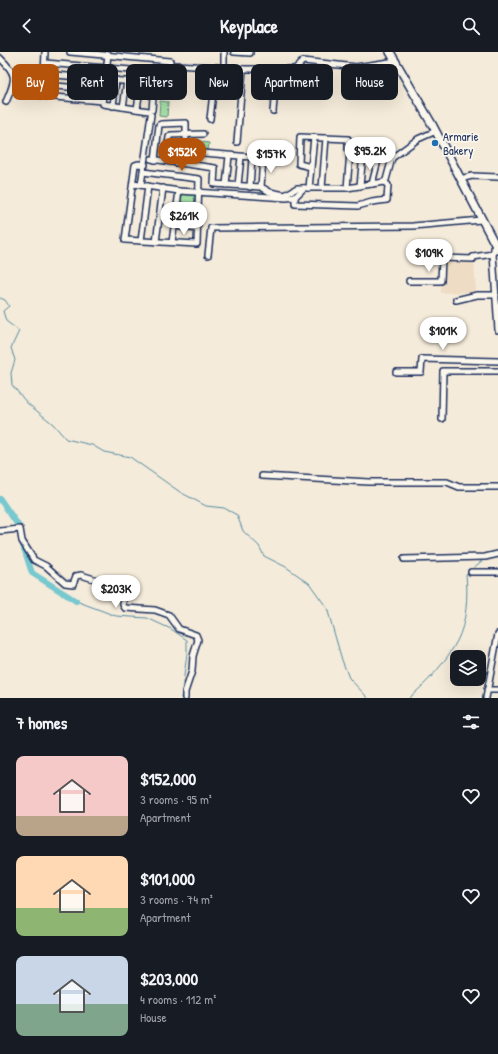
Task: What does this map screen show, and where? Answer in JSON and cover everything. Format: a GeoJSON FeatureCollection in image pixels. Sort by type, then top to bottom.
{"type":"FeatureCollection","features":[{"type":"Feature","properties":{"kind":"highway"},"geometry":{"type":"LineString","coordinates":[[390,52],[436,131],[482,220],[495,249]]}},
{"type":"Feature","properties":{"kind":"street"},"geometry":{"type":"LineString","coordinates":[[45,52],[45,63],[67,64]]}},
{"type":"Feature","properties":{"kind":"street"},"geometry":{"type":"LineString","coordinates":[[70,52],[108,54],[170,61],[170,64]]}},
{"type":"Feature","properties":{"kind":"street"},"geometry":{"type":"LineString","coordinates":[[224,52],[224,64]]}},
{"type":"Feature","properties":{"kind":"street"},"geometry":{"type":"LineString","coordinates":[[234,52],[250,53]]}},
{"type":"Feature","properties":{"kind":"street"},"geometry":{"type":"LineString","coordinates":[[106,64],[108,54]]}},
{"type":"Feature","properties":{"kind":"street"},"geometry":{"type":"LineString","coordinates":[[0,58],[11,68],[15,81],[6,102]]}},
{"type":"Feature","properties":{"kind":"street"},"geometry":{"type":"LineString","coordinates":[[300,64],[303,61],[330,64]]}},
{"type":"Feature","properties":{"kind":"street"},"geometry":{"type":"LineString","coordinates":[[333,64],[356,67],[396,61]]}},
{"type":"Feature","properties":{"kind":"street"},"geometry":{"type":"LineString","coordinates":[[243,69],[251,69]]}},
{"type":"Feature","properties":{"kind":"street"},"geometry":{"type":"LineString","coordinates":[[123,107],[126,88]]}},
{"type":"Feature","properties":{"kind":"street"},"geometry":{"type":"LineString","coordinates":[[59,97],[102,101],[103,104],[151,112]]}},
{"type":"Feature","properties":{"kind":"street"},"geometry":{"type":"LineString","coordinates":[[113,106],[114,100]]}},
{"type":"Feature","properties":{"kind":"street"},"geometry":{"type":"LineString","coordinates":[[137,109],[138,100]]}},
{"type":"Feature","properties":{"kind":"street"},"geometry":{"type":"LineString","coordinates":[[141,185],[145,165],[152,100]]}},
{"type":"Feature","properties":{"kind":"street"},"geometry":{"type":"LineString","coordinates":[[210,119],[212,100]]}},
{"type":"Feature","properties":{"kind":"street"},"geometry":{"type":"LineString","coordinates":[[237,142],[240,100]]}},
{"type":"Feature","properties":{"kind":"street"},"geometry":{"type":"LineString","coordinates":[[272,111],[273,100]]}},
{"type":"Feature","properties":{"kind":"street"},"geometry":{"type":"LineString","coordinates":[[176,163],[179,151],[186,142],[186,123],[161,124],[159,125],[153,159],[176,163],[215,168],[214,184],[261,188],[270,192],[285,195],[297,188],[347,188],[384,182]]}},
{"type":"Feature","properties":{"kind":"street"},"geometry":{"type":"LineString","coordinates":[[384,182],[392,158],[418,139],[436,131]]}},
{"type":"Feature","properties":{"kind":"street"},"geometry":{"type":"LineString","coordinates":[[166,161],[169,137],[171,135],[203,134]]}},
{"type":"Feature","properties":{"kind":"street"},"geometry":{"type":"LineString","coordinates":[[311,167],[299,164],[300,137],[348,139],[348,149],[350,152],[347,188]]}},
{"type":"Feature","properties":{"kind":"street"},"geometry":{"type":"LineString","coordinates":[[133,184],[179,191],[286,198],[295,197],[307,188],[314,137]]}},
{"type":"Feature","properties":{"kind":"street"},"geometry":{"type":"LineString","coordinates":[[322,188],[326,138]]}},
{"type":"Feature","properties":{"kind":"street"},"geometry":{"type":"LineString","coordinates":[[179,151],[263,158],[261,188]]}},
{"type":"Feature","properties":{"kind":"street"},"geometry":{"type":"LineString","coordinates":[[350,152],[392,158]]}},
{"type":"Feature","properties":{"kind":"street"},"geometry":{"type":"LineString","coordinates":[[360,186],[363,154]]}},
{"type":"Feature","properties":{"kind":"street"},"geometry":{"type":"LineString","coordinates":[[226,185],[229,156]]}},
{"type":"Feature","properties":{"kind":"street"},"geometry":{"type":"LineString","coordinates":[[372,184],[379,156]]}},
{"type":"Feature","properties":{"kind":"street"},"geometry":{"type":"LineString","coordinates":[[238,185],[241,157]]}},
{"type":"Feature","properties":{"kind":"street"},"geometry":{"type":"LineString","coordinates":[[250,187],[252,158]]}},
{"type":"Feature","properties":{"kind":"street"},"geometry":{"type":"LineString","coordinates":[[143,172],[199,179],[197,244],[125,240],[136,166],[138,164],[145,165]]}},
{"type":"Feature","properties":{"kind":"street"},"geometry":{"type":"LineString","coordinates":[[460,179],[472,176],[498,177]]}},
{"type":"Feature","properties":{"kind":"street"},"geometry":{"type":"LineString","coordinates":[[295,197],[295,204],[358,206],[387,200],[388,185],[384,182]]}},
{"type":"Feature","properties":{"kind":"street"},"geometry":{"type":"LineString","coordinates":[[141,241],[148,186]]}},
{"type":"Feature","properties":{"kind":"street"},"geometry":{"type":"LineString","coordinates":[[156,242],[163,188]]}},
{"type":"Feature","properties":{"kind":"street"},"geometry":{"type":"LineString","coordinates":[[172,242],[179,191]]}},
{"type":"Feature","properties":{"kind":"street"},"geometry":{"type":"LineString","coordinates":[[176,212],[198,213]]}},
{"type":"Feature","properties":{"kind":"street"},"geometry":{"type":"LineString","coordinates":[[208,255],[211,228],[414,226],[482,220]]}},
{"type":"Feature","properties":{"kind":"street"},"geometry":{"type":"LineString","coordinates":[[174,226],[197,229]]}},
{"type":"Feature","properties":{"kind":"street"},"geometry":{"type":"LineString","coordinates":[[409,281],[441,282],[442,258],[473,260],[473,257],[495,249],[498,330]]}},
{"type":"Feature","properties":{"kind":"street"},"geometry":{"type":"LineString","coordinates":[[456,300],[478,295],[496,295]]}},
{"type":"Feature","properties":{"kind":"street"},"geometry":{"type":"LineString","coordinates":[[396,372],[420,372],[422,359],[498,361]]}},
{"type":"Feature","properties":{"kind":"street"},"geometry":{"type":"LineString","coordinates":[[442,419],[442,371],[498,371]]}},
{"type":"Feature","properties":{"kind":"street"},"geometry":{"type":"LineString","coordinates":[[262,476],[369,482],[446,482],[459,486],[498,487]]}},
{"type":"Feature","properties":{"kind":"street"},"geometry":{"type":"LineString","coordinates":[[0,531],[21,530],[22,541],[34,560],[46,566],[65,583],[73,584],[76,576],[81,575],[120,587],[124,590],[123,605],[125,608],[155,610],[168,615],[180,629],[196,636],[198,640],[193,656],[192,671],[185,692],[185,698]]}},
{"type":"Feature","properties":{"kind":"street"},"geometry":{"type":"LineString","coordinates":[[404,559],[485,557],[498,554]]}},
{"type":"Feature","properties":{"kind":"street"},"geometry":{"type":"LineString","coordinates":[[471,572],[498,572]]}},
{"type":"Feature","properties":{"kind":"street"},"geometry":{"type":"LineString","coordinates":[[486,698],[498,634]]}},
{"type":"Feature","properties":{"kind":"street"},"geometry":{"type":"LineString","coordinates":[[487,690],[498,690]]}},
{"type":"Feature","properties":{"kind":"shaded area"},"geometry":{"type":"Polygon","coordinates":[[[442,258],[474,260],[476,292],[441,293],[442,258]]]}},
{"type":"Feature","properties":{"kind":"green space"},"geometry":{"type":"Polygon","coordinates":[[[160,101],[168,102],[167,117],[159,116],[160,101]]]}},
{"type":"Feature","properties":{"kind":"green space"},"geometry":{"type":"Polygon","coordinates":[[[194,141],[209,143],[208,151],[193,149],[194,141]]]}},
{"type":"Feature","properties":{"kind":"green space"},"geometry":{"type":"Polygon","coordinates":[[[182,194],[197,196],[196,204],[181,202],[182,194]]]}},
{"type":"Feature","properties":{"kind":"waterway"},"geometry":{"type":"LineString","coordinates":[[0,298],[5,300],[9,306],[3,311],[6,321],[19,331],[11,348],[15,360],[11,373],[12,385],[27,403],[53,424],[66,439],[92,445],[104,452],[130,457],[180,492],[206,506],[224,508],[237,515],[243,531],[259,546],[264,556],[286,567],[309,583],[327,608],[342,660],[349,678],[368,698]]}},
{"type":"Feature","properties":{"kind":"waterway"},"geometry":{"type":"LineString","coordinates":[[0,499],[18,525]]}},
{"type":"Feature","properties":{"kind":"waterway"},"geometry":{"type":"LineString","coordinates":[[22,542],[32,573],[76,601]]}},
{"type":"Feature","properties":{"kind":"waterway"},"geometry":{"type":"LineString","coordinates":[[471,570],[484,559]]}},
{"type":"Feature","properties":{"kind":"waterway"},"geometry":{"type":"LineString","coordinates":[[409,698],[436,672],[457,641],[465,617],[467,599],[466,574],[469,572]]}},
{"type":"Feature","properties":{"kind":"waterway"},"geometry":{"type":"LineString","coordinates":[[76,601],[116,616],[147,618],[171,629],[187,640],[187,654],[181,698]]}},
{"type":"Feature","properties":{"kind":"place","name":"Armarie Bakery"},"geometry":{"type":"Point","coordinates":[435,143]}}]}
